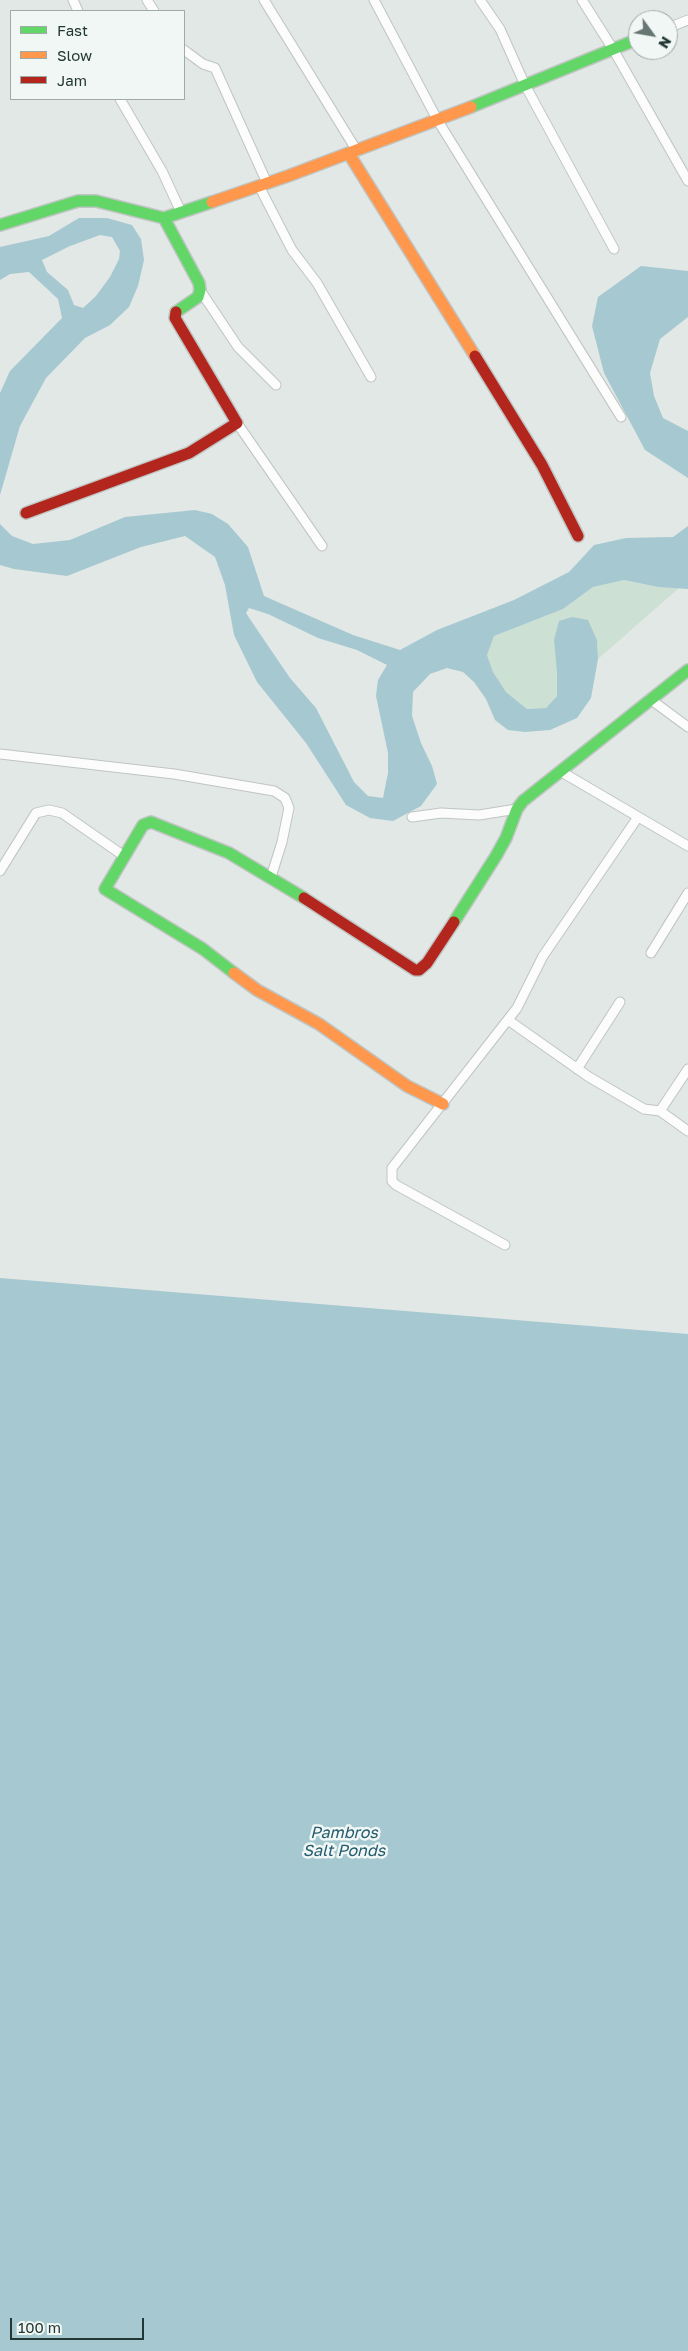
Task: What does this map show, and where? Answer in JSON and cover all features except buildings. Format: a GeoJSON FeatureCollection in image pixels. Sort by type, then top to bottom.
{"type":"FeatureCollection","features":[{"type":"Feature","properties":{"kind":"street"},"geometry":{"type":"LineString","coordinates":[[264,0],[353,152],[542,465],[578,536]]}},
{"type":"Feature","properties":{"kind":"street"},"geometry":{"type":"LineString","coordinates":[[374,0],[438,121],[621,417]]}},
{"type":"Feature","properties":{"kind":"street"},"geometry":{"type":"LineString","coordinates":[[480,0],[500,29],[525,85],[614,250]]}},
{"type":"Feature","properties":{"kind":"street"},"geometry":{"type":"LineString","coordinates":[[582,0],[613,49],[688,181]]}},
{"type":"Feature","properties":{"kind":"street"},"geometry":{"type":"LineString","coordinates":[[0,225],[78,201],[96,201],[164,218],[438,121],[628,43]]}},
{"type":"Feature","properties":{"kind":"street"},"geometry":{"type":"LineString","coordinates":[[185,51],[203,64],[214,68],[292,250],[317,283],[371,377]]}},
{"type":"Feature","properties":{"kind":"street"},"geometry":{"type":"LineString","coordinates":[[121,100],[162,171],[182,212]]}},
{"type":"Feature","properties":{"kind":"street"},"geometry":{"type":"LineString","coordinates":[[164,218],[199,283],[200,290],[238,347],[276,386]]}},
{"type":"Feature","properties":{"kind":"street"},"geometry":{"type":"LineString","coordinates":[[200,290],[198,296],[176,311],[175,318],[237,423],[322,546]]}},
{"type":"Feature","properties":{"kind":"street"},"geometry":{"type":"LineString","coordinates":[[26,513],[189,453],[237,423]]}},
{"type":"Feature","properties":{"kind":"street"},"geometry":{"type":"LineString","coordinates":[[443,1104],[407,1086],[319,1024],[257,990],[203,948],[104,889],[143,825],[151,822],[229,853],[271,877],[415,970],[419,970],[427,963],[496,856],[506,838],[517,809],[560,771],[688,670]]}},
{"type":"Feature","properties":{"kind":"street"},"geometry":{"type":"LineString","coordinates":[[650,699],[688,728]]}},
{"type":"Feature","properties":{"kind":"street"},"geometry":{"type":"LineString","coordinates":[[0,754],[174,774],[274,791],[285,798],[289,808],[282,842],[271,877]]}},
{"type":"Feature","properties":{"kind":"street"},"geometry":{"type":"LineString","coordinates":[[560,771],[688,846]]}},
{"type":"Feature","properties":{"kind":"street"},"geometry":{"type":"LineString","coordinates":[[412,817],[441,813],[479,815],[517,809]]}},
{"type":"Feature","properties":{"kind":"street"},"geometry":{"type":"LineString","coordinates":[[0,871],[36,813],[49,810],[62,813],[124,856]]}},
{"type":"Feature","properties":{"kind":"street"},"geometry":{"type":"LineString","coordinates":[[505,1245],[392,1182],[392,1168],[517,1008],[543,956],[638,817]]}},
{"type":"Feature","properties":{"kind":"street"},"geometry":{"type":"LineString","coordinates":[[651,953],[688,892]]}},
{"type":"Feature","properties":{"kind":"street"},"geometry":{"type":"LineString","coordinates":[[577,1069],[620,1002]]}},
{"type":"Feature","properties":{"kind":"street"},"geometry":{"type":"LineString","coordinates":[[508,1020],[577,1069],[644,1109],[660,1111],[688,1131]]}},
{"type":"Feature","properties":{"kind":"street"},"geometry":{"type":"LineString","coordinates":[[660,1111],[688,1069]]}},
{"type":"Feature","properties":{"kind":"green space"},"geometry":{"type":"Polygon","coordinates":[[[624,580],[658,587],[679,588],[598,659],[597,640],[557,672],[557,696],[546,708],[527,709],[506,692],[493,672],[487,655],[493,636],[563,609],[593,587],[624,580]]]}},
{"type":"Feature","properties":{"kind":"water"},"geometry":{"type":"Polygon","coordinates":[[[79,218],[107,218],[132,225],[141,239],[144,260],[138,286],[129,307],[110,325],[85,338],[46,378],[20,426],[0,495],[0,393],[10,371],[62,318],[58,299],[29,272],[10,274],[0,280],[0,247],[49,236],[79,218]],[[100,235],[70,246],[42,260],[47,272],[68,290],[74,305],[83,308],[96,296],[110,277],[119,259],[120,251],[112,237],[100,235]]]}},
{"type":"Feature","properties":{"kind":"water"},"geometry":{"type":"Polygon","coordinates":[[[641,266],[688,271],[688,317],[660,339],[650,373],[654,396],[663,418],[688,431],[688,478],[645,450],[604,373],[592,326],[598,297],[641,266]]]}},
{"type":"Feature","properties":{"kind":"water"},"geometry":{"type":"Polygon","coordinates":[[[195,510],[212,514],[228,524],[248,547],[264,596],[353,635],[400,650],[437,630],[514,600],[569,572],[594,545],[626,538],[673,537],[688,526],[688,589],[658,587],[624,580],[593,587],[563,609],[494,636],[487,655],[493,672],[506,692],[527,709],[546,708],[557,696],[554,640],[559,621],[572,617],[588,620],[597,640],[598,659],[591,698],[577,718],[550,730],[525,732],[508,730],[495,720],[486,699],[474,682],[463,672],[447,668],[430,674],[413,692],[412,716],[421,743],[432,766],[437,784],[421,806],[393,821],[370,818],[346,805],[306,743],[257,682],[234,635],[225,585],[215,557],[185,536],[141,547],[67,576],[14,569],[0,565],[0,524],[12,536],[33,544],[70,540],[125,517],[195,510]],[[249,608],[246,613],[290,678],[316,708],[354,782],[368,796],[383,798],[388,773],[388,753],[376,696],[378,680],[387,665],[357,650],[318,638],[268,614],[249,608]]]}},
{"type":"Feature","properties":{"kind":"water","name":"Pambros Salt Ponds"},"geometry":{"type":"Polygon","coordinates":[[[0,1278],[688,1334],[688,2351],[0,2351],[0,1278]]]}},
{"type":"Feature","properties":{"kind":"traffic: fast"},"geometry":{"type":"LineString","coordinates":[[471,107],[628,43]]}},
{"type":"Feature","properties":{"kind":"traffic: fast"},"geometry":{"type":"LineString","coordinates":[[0,225],[78,201],[96,201],[164,218],[212,202]]}},
{"type":"Feature","properties":{"kind":"traffic: fast"},"geometry":{"type":"LineString","coordinates":[[164,218],[199,283],[200,290],[198,297],[176,312]]}},
{"type":"Feature","properties":{"kind":"traffic: fast"},"geometry":{"type":"LineString","coordinates":[[454,922],[496,856],[506,838],[517,809],[523,801],[688,670]]}},
{"type":"Feature","properties":{"kind":"traffic: fast"},"geometry":{"type":"LineString","coordinates":[[234,973],[203,949],[105,889],[143,825],[151,822],[229,853],[304,898]]}},
{"type":"Feature","properties":{"kind":"traffic: slow"},"geometry":{"type":"LineString","coordinates":[[212,202],[288,176],[471,107]]}},
{"type":"Feature","properties":{"kind":"traffic: slow"},"geometry":{"type":"LineString","coordinates":[[349,154],[475,356]]}},
{"type":"Feature","properties":{"kind":"traffic: slow"},"geometry":{"type":"LineString","coordinates":[[234,973],[257,990],[319,1024],[407,1086],[443,1104]]}},
{"type":"Feature","properties":{"kind":"traffic: jam"},"geometry":{"type":"LineString","coordinates":[[26,513],[189,453],[237,423],[175,318],[176,312]]}},
{"type":"Feature","properties":{"kind":"traffic: jam"},"geometry":{"type":"LineString","coordinates":[[475,356],[542,465],[578,536]]}},
{"type":"Feature","properties":{"kind":"traffic: jam"},"geometry":{"type":"LineString","coordinates":[[304,898],[415,970],[419,970],[427,963],[454,922]]}}]}
